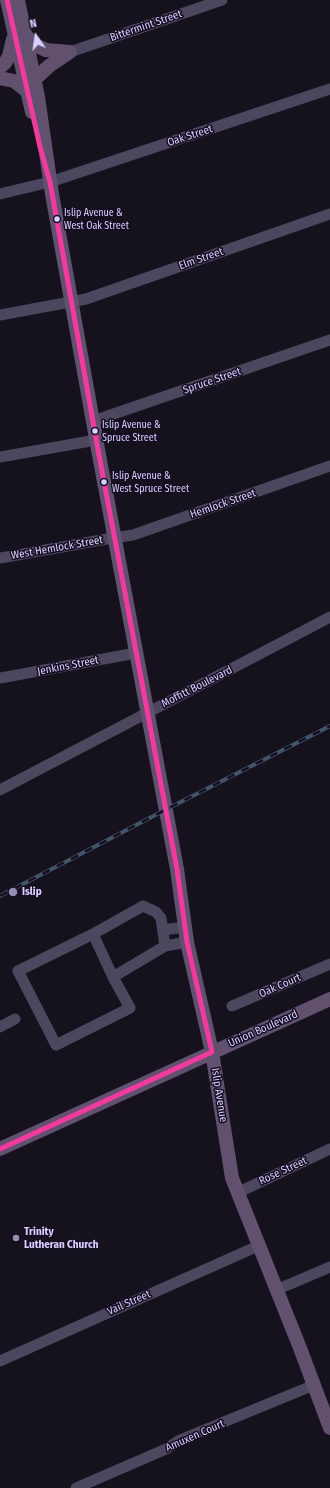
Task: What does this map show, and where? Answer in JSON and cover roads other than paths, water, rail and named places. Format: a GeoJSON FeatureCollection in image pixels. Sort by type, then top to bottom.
{"type":"FeatureCollection","features":[{"type":"Feature","properties":{"kind":"main road","name":"Islip Avenue"},"geometry":{"type":"LineString","coordinates":[[7,0],[16,17],[20,35],[27,91],[50,182]]}},
{"type":"Feature","properties":{"kind":"main road","name":"Islip Avenue"},"geometry":{"type":"LineString","coordinates":[[16,17],[18,0]]}},
{"type":"Feature","properties":{"kind":"main road","name":"Islip Avenue"},"geometry":{"type":"LineString","coordinates":[[20,35],[35,79],[46,145],[50,182],[96,440],[177,869],[187,942],[212,1052],[232,1178],[330,1428]]}},
{"type":"Feature","properties":{"kind":"main road"},"geometry":{"type":"LineString","coordinates":[[0,68],[5,64],[20,35],[46,50],[70,52]]}},
{"type":"Feature","properties":{"kind":"main road"},"geometry":{"type":"LineString","coordinates":[[35,79],[49,66],[70,52]]}},
{"type":"Feature","properties":{"kind":"main road"},"geometry":{"type":"LineString","coordinates":[[0,78],[14,82],[27,91]]}},
{"type":"Feature","properties":{"kind":"main road","name":"Union Boulevard"},"geometry":{"type":"LineString","coordinates":[[0,1149],[330,999]]}},
{"type":"Feature","properties":{"kind":"street","name":"Bittermint Street"},"geometry":{"type":"LineString","coordinates":[[70,52],[222,0]]}},
{"type":"Feature","properties":{"kind":"street","name":"Oak Street"},"geometry":{"type":"LineString","coordinates":[[0,194],[50,182],[330,89]]}},
{"type":"Feature","properties":{"kind":"street","name":"Elm Street"},"geometry":{"type":"LineString","coordinates":[[0,315],[86,299],[330,214]]}},
{"type":"Feature","properties":{"kind":"street","name":"Spruce Street"},"geometry":{"type":"LineString","coordinates":[[93,421],[330,340]]}},
{"type":"Feature","properties":{"kind":"street"},"geometry":{"type":"LineString","coordinates":[[0,457],[96,440]]}},
{"type":"Feature","properties":{"kind":"street","name":"Hemlock Street"},"geometry":{"type":"LineString","coordinates":[[115,538],[133,535],[330,466]]}},
{"type":"Feature","properties":{"kind":"street","name":"West Hemlock Street"},"geometry":{"type":"LineString","coordinates":[[0,558],[115,538]]}},
{"type":"Feature","properties":{"kind":"street","name":"Moffitt Boulevard"},"geometry":{"type":"LineString","coordinates":[[1,786],[148,712],[330,617]]}},
{"type":"Feature","properties":{"kind":"street","name":"Jenkins Street"},"geometry":{"type":"LineString","coordinates":[[0,678],[136,653]]}},
{"type":"Feature","properties":{"kind":"street"},"geometry":{"type":"LineString","coordinates":[[93,934],[113,978],[130,1008],[56,1045],[18,971],[93,934],[143,906],[156,912],[161,918],[165,946]]}},
{"type":"Feature","properties":{"kind":"street"},"geometry":{"type":"LineString","coordinates":[[163,930],[185,927]]}},
{"type":"Feature","properties":{"kind":"street"},"geometry":{"type":"LineString","coordinates":[[113,978],[165,946],[187,942]]}},
{"type":"Feature","properties":{"kind":"street","name":"Oak Court"},"geometry":{"type":"LineString","coordinates":[[232,1006],[329,966]]}},
{"type":"Feature","properties":{"kind":"street"},"geometry":{"type":"LineString","coordinates":[[0,1027],[15,1019]]}},
{"type":"Feature","properties":{"kind":"street","name":"Rose Street"},"geometry":{"type":"LineString","coordinates":[[237,1193],[330,1149]]}},
{"type":"Feature","properties":{"kind":"street","name":"Vail Street"},"geometry":{"type":"LineString","coordinates":[[0,1361],[258,1246]]}},
{"type":"Feature","properties":{"kind":"street"},"geometry":{"type":"LineString","coordinates":[[276,1290],[330,1267]]}},
{"type":"Feature","properties":{"kind":"street","name":"Amuxen Court"},"geometry":{"type":"LineString","coordinates":[[76,1488],[166,1449],[180,1440],[314,1385]]}},
{"type":"Feature","properties":{"kind":"railway"},"geometry":{"type":"LineString","coordinates":[[0,896],[330,726]]}},
{"type":"Feature","properties":{"kind":"place","name":"Islip Avenue & West Oak Street"},"geometry":{"type":"Point","coordinates":[57,219]}},
{"type":"Feature","properties":{"kind":"place","name":"Islip Avenue & Spruce Street"},"geometry":{"type":"Point","coordinates":[95,431]}},
{"type":"Feature","properties":{"kind":"place","name":"Islip Avenue & West Spruce Street"},"geometry":{"type":"Point","coordinates":[104,482]}},
{"type":"Feature","properties":{"kind":"place","name":"Islip"},"geometry":{"type":"Point","coordinates":[13,892]}},
{"type":"Feature","properties":{"kind":"place","name":"Trinity Lutheran Church"},"geometry":{"type":"Point","coordinates":[16,1238]}}]}
